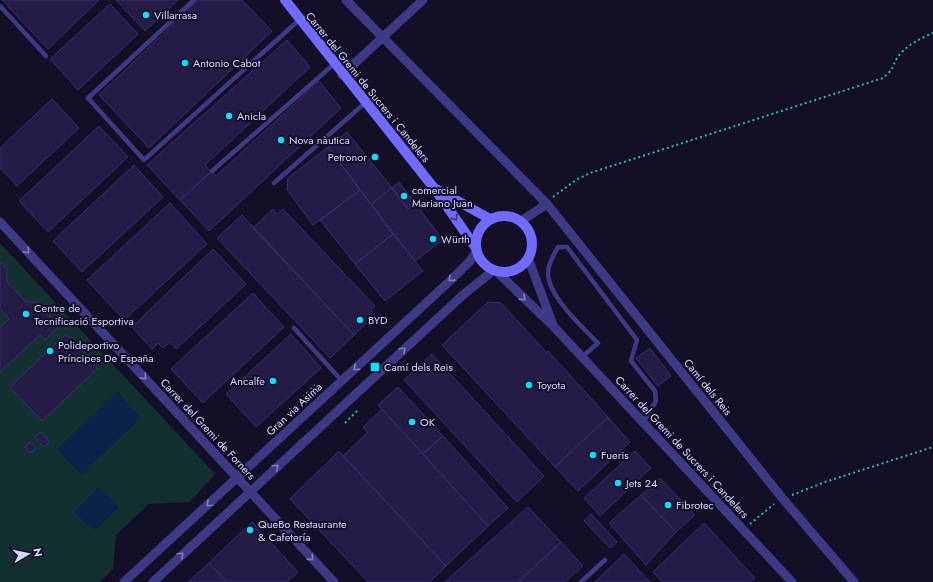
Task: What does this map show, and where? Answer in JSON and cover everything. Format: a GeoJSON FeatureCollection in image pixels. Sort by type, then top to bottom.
{"type":"FeatureCollection","features":[{"type":"Feature","properties":{"kind":"street","name":"Carrer del Gremi de Sucrers i Candelers"},"geometry":{"type":"LineString","coordinates":[[285,0],[342,75],[434,188],[476,249]]}},
{"type":"Feature","properties":{"kind":"street","name":"Camí dels Reis"},"geometry":{"type":"LineString","coordinates":[[346,0],[547,204],[783,499],[854,582]]}},
{"type":"Feature","properties":{"kind":"street"},"geometry":{"type":"LineString","coordinates":[[342,75],[423,0]]}},
{"type":"Feature","properties":{"kind":"street"},"geometry":{"type":"LineString","coordinates":[[434,188],[490,219]]}},
{"type":"Feature","properties":{"kind":"street"},"geometry":{"type":"LineString","coordinates":[[521,221],[547,204]]}},
{"type":"Feature","properties":{"kind":"street"},"geometry":{"type":"LineString","coordinates":[[506,216],[521,221],[530,234],[531,251],[528,258],[514,270],[505,272],[495,270],[483,262],[476,249],[479,231],[490,219],[506,216]]}},
{"type":"Feature","properties":{"kind":"street","name":"Carrer del Gremi de Forners"},"geometry":{"type":"LineString","coordinates":[[0,222],[334,582]]}},
{"type":"Feature","properties":{"kind":"street","name":"Gran via Asima"},"geometry":{"type":"LineString","coordinates":[[127,581],[237,477],[452,279],[470,261],[476,249]]}},
{"type":"Feature","properties":{"kind":"street","name":"Carrer del Gremi de Sucrers i Candelers"},"geometry":{"type":"LineString","coordinates":[[528,258],[555,328]]}},
{"type":"Feature","properties":{"kind":"street","name":"Carrer del Gremi de Sucrers i Candelers"},"geometry":{"type":"LineString","coordinates":[[495,270],[555,328],[792,582]]}},
{"type":"Feature","properties":{"kind":"street"},"geometry":{"type":"LineString","coordinates":[[153,582],[464,294],[495,270]]}},
{"type":"Feature","properties":{"kind":"lane"},"geometry":{"type":"LineString","coordinates":[[194,0],[88,98],[144,160],[300,20]]}},
{"type":"Feature","properties":{"kind":"lane"},"geometry":{"type":"LineString","coordinates":[[0,6],[46,56]]}},
{"type":"Feature","properties":{"kind":"lane"},"geometry":{"type":"LineString","coordinates":[[212,171],[334,64]]}},
{"type":"Feature","properties":{"kind":"lane"},"geometry":{"type":"LineString","coordinates":[[274,182],[365,103]]}},
{"type":"Feature","properties":{"kind":"lane"},"geometry":{"type":"LineString","coordinates":[[582,357],[598,343],[566,311],[554,293],[548,273],[553,256],[558,247],[567,247],[637,340],[631,362],[655,391],[656,401],[643,424]]}},
{"type":"Feature","properties":{"kind":"lane"},"geometry":{"type":"LineString","coordinates":[[294,328],[342,381]]}},
{"type":"Feature","properties":{"kind":"lane"},"geometry":{"type":"LineString","coordinates":[[581,582],[606,560]]}},
{"type":"Feature","properties":{"kind":"path"},"geometry":{"type":"LineString","coordinates":[[547,204],[556,194],[590,173],[883,78],[893,70],[898,58],[918,39],[933,33]]}},
{"type":"Feature","properties":{"kind":"path"},"geometry":{"type":"LineString","coordinates":[[300,400],[315,385]]}},
{"type":"Feature","properties":{"kind":"path"},"geometry":{"type":"LineString","coordinates":[[345,423],[359,408]]}},
{"type":"Feature","properties":{"kind":"path"},"geometry":{"type":"LineString","coordinates":[[743,530],[777,501],[825,482],[933,447]]}},
{"type":"Feature","properties":{"kind":"green space","name":"Polideportivo Príncipes De España"},"geometry":{"type":"Polygon","coordinates":[[[0,243],[215,474],[190,502],[149,504],[116,535],[113,569],[100,582],[0,582],[0,243]]]}},
{"type":"Feature","properties":{"kind":"water"},"geometry":{"type":"Polygon","coordinates":[[[117,391],[141,418],[81,475],[57,449],[117,391]]]}},
{"type":"Feature","properties":{"kind":"water"},"geometry":{"type":"Polygon","coordinates":[[[99,487],[119,507],[94,531],[74,512],[99,487]]]}},
{"type":"Feature","properties":{"kind":"building"},"geometry":{"type":"Polygon","coordinates":[[[2,0],[99,0],[48,49],[2,0]]]}},
{"type":"Feature","properties":{"kind":"building","name":"Villarrasa"},"geometry":{"type":"Polygon","coordinates":[[[116,0],[178,0],[145,31],[116,0]]]}},
{"type":"Feature","properties":{"kind":"building","name":"Antonio Cabot"},"geometry":{"type":"Polygon","coordinates":[[[198,0],[242,0],[272,31],[149,148],[99,95],[198,0]]]}},
{"type":"Feature","properties":{"kind":"building"},"geometry":{"type":"Polygon","coordinates":[[[110,4],[138,34],[78,90],[50,59],[110,4]]]}},
{"type":"Feature","properties":{"kind":"building","name":"Anicla"},"geometry":{"type":"Polygon","coordinates":[[[287,40],[310,67],[205,165],[211,172],[180,200],[147,165],[287,40]]]}},
{"type":"Feature","properties":{"kind":"building","name":"Nova nàutica"},"geometry":{"type":"Polygon","coordinates":[[[319,81],[341,108],[209,231],[180,200],[211,172],[216,176],[319,81]]]}},
{"type":"Feature","properties":{"kind":"building"},"geometry":{"type":"Polygon","coordinates":[[[52,99],[79,128],[17,186],[0,168],[0,148],[52,99]]]}},
{"type":"Feature","properties":{"kind":"building"},"geometry":{"type":"Polygon","coordinates":[[[99,126],[128,157],[48,232],[19,201],[99,126]]]}},
{"type":"Feature","properties":{"kind":"building"},"geometry":{"type":"Polygon","coordinates":[[[347,132],[392,188],[371,204],[328,147],[347,132]]]}},
{"type":"Feature","properties":{"kind":"building"},"geometry":{"type":"Polygon","coordinates":[[[328,147],[360,190],[313,225],[287,190],[288,178],[328,147]]]}},
{"type":"Feature","properties":{"kind":"building"},"geometry":{"type":"Polygon","coordinates":[[[134,165],[163,197],[82,272],[53,241],[134,165]]]}},
{"type":"Feature","properties":{"kind":"building","name":"comercial Mariano Juan"},"geometry":{"type":"Polygon","coordinates":[[[399,182],[415,203],[408,209],[392,188],[399,182]]]}},
{"type":"Feature","properties":{"kind":"building"},"geometry":{"type":"Polygon","coordinates":[[[392,188],[408,209],[415,203],[443,240],[415,261],[371,204],[392,188]]]}},
{"type":"Feature","properties":{"kind":"building"},"geometry":{"type":"Polygon","coordinates":[[[360,190],[393,234],[355,264],[320,220],[360,190]]]}},
{"type":"Feature","properties":{"kind":"building"},"geometry":{"type":"Polygon","coordinates":[[[170,203],[207,244],[124,320],[87,280],[170,203]]]}},
{"type":"Feature","properties":{"kind":"building"},"geometry":{"type":"Polygon","coordinates":[[[273,209],[277,214],[283,209],[375,306],[371,310],[375,315],[354,335],[253,228],[273,209]]]}},
{"type":"Feature","properties":{"kind":"building"},"geometry":{"type":"Polygon","coordinates":[[[242,215],[354,335],[330,358],[217,238],[242,215]]]}},
{"type":"Feature","properties":{"kind":"building"},"geometry":{"type":"Polygon","coordinates":[[[393,234],[423,271],[385,301],[355,264],[393,234]]]}},
{"type":"Feature","properties":{"kind":"building"},"geometry":{"type":"Polygon","coordinates":[[[213,249],[246,284],[176,349],[170,342],[163,348],[158,343],[152,349],[132,327],[213,249]]]}},
{"type":"Feature","properties":{"kind":"building","name":"Centre de Tecnificació Esportiva"},"geometry":{"type":"Polygon","coordinates":[[[0,262],[7,270],[7,282],[26,302],[38,302],[58,327],[45,340],[40,335],[0,372],[0,327],[9,319],[0,309],[0,262]]]}},
{"type":"Feature","properties":{"kind":"building"},"geometry":{"type":"Polygon","coordinates":[[[253,293],[284,327],[203,403],[171,369],[253,293]]]}},
{"type":"Feature","properties":{"kind":"building","name":"Toyota"},"geometry":{"type":"Polygon","coordinates":[[[488,302],[501,303],[547,353],[548,351],[608,417],[555,467],[442,345],[488,302]]]}},
{"type":"Feature","properties":{"kind":"building"},"geometry":{"type":"Polygon","coordinates":[[[66,334],[98,368],[42,421],[10,387],[66,334]]]}},
{"type":"Feature","properties":{"kind":"building","name":"Ancalfe"},"geometry":{"type":"Polygon","coordinates":[[[291,334],[321,368],[256,427],[226,394],[291,334]]]}},
{"type":"Feature","properties":{"kind":"building"},"geometry":{"type":"Polygon","coordinates":[[[650,348],[671,376],[658,386],[636,358],[650,348]]]}},
{"type":"Feature","properties":{"kind":"building"},"geometry":{"type":"Polygon","coordinates":[[[432,354],[544,476],[517,502],[404,380],[432,354]]]}},
{"type":"Feature","properties":{"kind":"building","name":"OK"},"geometry":{"type":"Polygon","coordinates":[[[398,387],[443,436],[423,454],[378,405],[398,387]]]}},
{"type":"Feature","properties":{"kind":"building"},"geometry":{"type":"Polygon","coordinates":[[[382,409],[488,526],[446,566],[343,456],[368,432],[363,427],[382,409]]]}},
{"type":"Feature","properties":{"kind":"building","name":"Fueris"},"geometry":{"type":"Polygon","coordinates":[[[608,417],[630,442],[578,491],[555,467],[608,417]]]}},
{"type":"Feature","properties":{"kind":"building"},"geometry":{"type":"Polygon","coordinates":[[[41,432],[49,442],[44,447],[35,437],[41,432]]]}},
{"type":"Feature","properties":{"kind":"building"},"geometry":{"type":"Polygon","coordinates":[[[443,436],[508,508],[488,526],[423,454],[443,436]]]}},
{"type":"Feature","properties":{"kind":"building"},"geometry":{"type":"Polygon","coordinates":[[[30,442],[36,448],[30,453],[25,447],[30,442]]]}},
{"type":"Feature","properties":{"kind":"building"},"geometry":{"type":"Polygon","coordinates":[[[339,451],[446,566],[430,582],[368,582],[290,499],[339,451]]]}},
{"type":"Feature","properties":{"kind":"building","name":"Jets 24"},"geometry":{"type":"Polygon","coordinates":[[[635,451],[651,468],[600,516],[584,498],[635,451]]]}},
{"type":"Feature","properties":{"kind":"building","name":"Fibrotec"},"geometry":{"type":"Polygon","coordinates":[[[660,478],[695,515],[676,532],[641,495],[660,478]]]}},
{"type":"Feature","properties":{"kind":"building"},"geometry":{"type":"Polygon","coordinates":[[[641,495],[676,532],[646,565],[609,523],[641,495]]]}},
{"type":"Feature","properties":{"kind":"building"},"geometry":{"type":"Polygon","coordinates":[[[528,507],[561,542],[518,582],[445,582],[528,507]]]}},
{"type":"Feature","properties":{"kind":"building"},"geometry":{"type":"Polygon","coordinates":[[[591,514],[617,542],[610,548],[584,521],[591,514]]]}},
{"type":"Feature","properties":{"kind":"building"},"geometry":{"type":"Polygon","coordinates":[[[252,522],[298,572],[287,582],[227,582],[209,563],[252,522]]]}},
{"type":"Feature","properties":{"kind":"building"},"geometry":{"type":"Polygon","coordinates":[[[704,523],[755,578],[750,582],[662,582],[653,572],[704,523]]]}},
{"type":"Feature","properties":{"kind":"building"},"geometry":{"type":"Polygon","coordinates":[[[561,542],[583,566],[565,582],[518,582],[561,542]]]}},
{"type":"Feature","properties":{"kind":"building"},"geometry":{"type":"Polygon","coordinates":[[[624,554],[650,582],[595,582],[624,554]]]}},
{"type":"Feature","properties":{"kind":"building"},"geometry":{"type":"Polygon","coordinates":[[[209,563],[227,582],[188,582],[209,563]]]}},
{"type":"Feature","properties":{"kind":"place","name":"Villarrasa"},"geometry":{"type":"Point","coordinates":[146,15]}},
{"type":"Feature","properties":{"kind":"place","name":"Antonio Cabot"},"geometry":{"type":"Point","coordinates":[185,63]}},
{"type":"Feature","properties":{"kind":"place","name":"Anicla"},"geometry":{"type":"Point","coordinates":[229,116]}},
{"type":"Feature","properties":{"kind":"place","name":"Nova nàutica"},"geometry":{"type":"Point","coordinates":[281,140]}},
{"type":"Feature","properties":{"kind":"place","name":"Petronor"},"geometry":{"type":"Point","coordinates":[375,157]}},
{"type":"Feature","properties":{"kind":"place","name":"comercial Mariano Juan"},"geometry":{"type":"Point","coordinates":[404,196]}},
{"type":"Feature","properties":{"kind":"place","name":"Würth"},"geometry":{"type":"Point","coordinates":[433,239]}},
{"type":"Feature","properties":{"kind":"place","name":"Centre de Tecnificació Esportiva"},"geometry":{"type":"Point","coordinates":[26,314]}},
{"type":"Feature","properties":{"kind":"place","name":"BYD"},"geometry":{"type":"Point","coordinates":[360,320]}},
{"type":"Feature","properties":{"kind":"place","name":"Polideportivo Príncipes De España"},"geometry":{"type":"Point","coordinates":[50,351]}},
{"type":"Feature","properties":{"kind":"place","name":"Camí dels Reis"},"geometry":{"type":"Point","coordinates":[375,367]}},
{"type":"Feature","properties":{"kind":"place","name":"Ancalfe"},"geometry":{"type":"Point","coordinates":[273,381]}},
{"type":"Feature","properties":{"kind":"place","name":"Toyota"},"geometry":{"type":"Point","coordinates":[529,385]}},
{"type":"Feature","properties":{"kind":"place","name":"OK"},"geometry":{"type":"Point","coordinates":[412,422]}},
{"type":"Feature","properties":{"kind":"place","name":"Fueris"},"geometry":{"type":"Point","coordinates":[593,455]}},
{"type":"Feature","properties":{"kind":"place","name":"Jets 24"},"geometry":{"type":"Point","coordinates":[618,483]}},
{"type":"Feature","properties":{"kind":"place","name":"Fibrotec"},"geometry":{"type":"Point","coordinates":[668,505]}},
{"type":"Feature","properties":{"kind":"place","name":"QueBo Restaurante & Cafetería"},"geometry":{"type":"Point","coordinates":[250,530]}}]}
